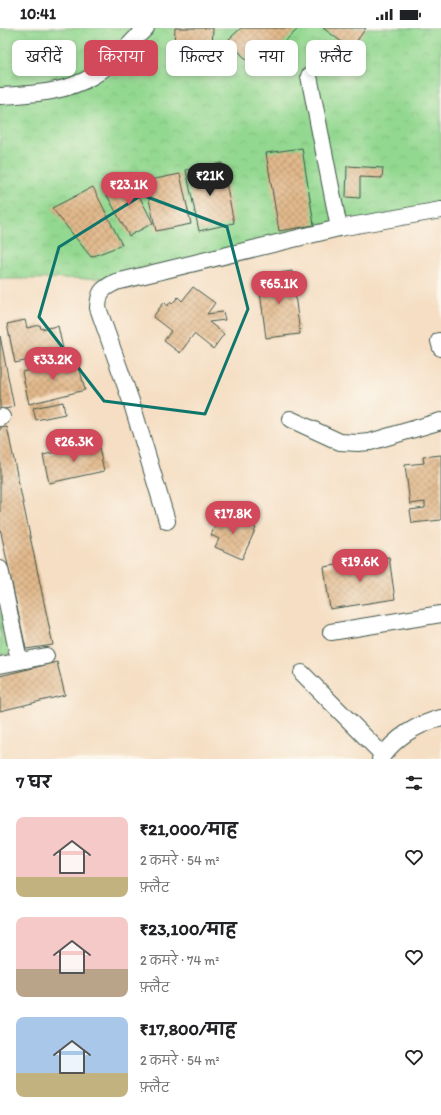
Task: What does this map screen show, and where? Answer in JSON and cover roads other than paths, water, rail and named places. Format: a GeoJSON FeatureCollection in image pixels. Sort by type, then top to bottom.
{"type":"FeatureCollection","features":[{"type":"Feature","properties":{"kind":"street"},"geometry":{"type":"LineString","coordinates":[[0,96],[38,94],[64,89],[93,76],[107,66],[146,28]]}},
{"type":"Feature","properties":{"kind":"street"},"geometry":{"type":"LineString","coordinates":[[309,76],[339,228]]}},
{"type":"Feature","properties":{"kind":"street"},"geometry":{"type":"LineString","coordinates":[[166,521],[132,404],[98,308],[98,297],[102,290],[116,282],[339,228],[441,210]]}},
{"type":"Feature","properties":{"kind":"street"},"geometry":{"type":"LineString","coordinates":[[290,419],[340,442],[358,443],[370,442],[441,421]]}},
{"type":"Feature","properties":{"kind":"street"},"geometry":{"type":"LineString","coordinates":[[1,574],[19,660]]}},
{"type":"Feature","properties":{"kind":"street"},"geometry":{"type":"LineString","coordinates":[[331,632],[441,614]]}},
{"type":"Feature","properties":{"kind":"street"},"geometry":{"type":"LineString","coordinates":[[0,665],[19,660],[46,656]]}},
{"type":"Feature","properties":{"kind":"street"},"geometry":{"type":"LineString","coordinates":[[302,673],[381,757],[400,738],[413,728],[441,718]]}}]}
